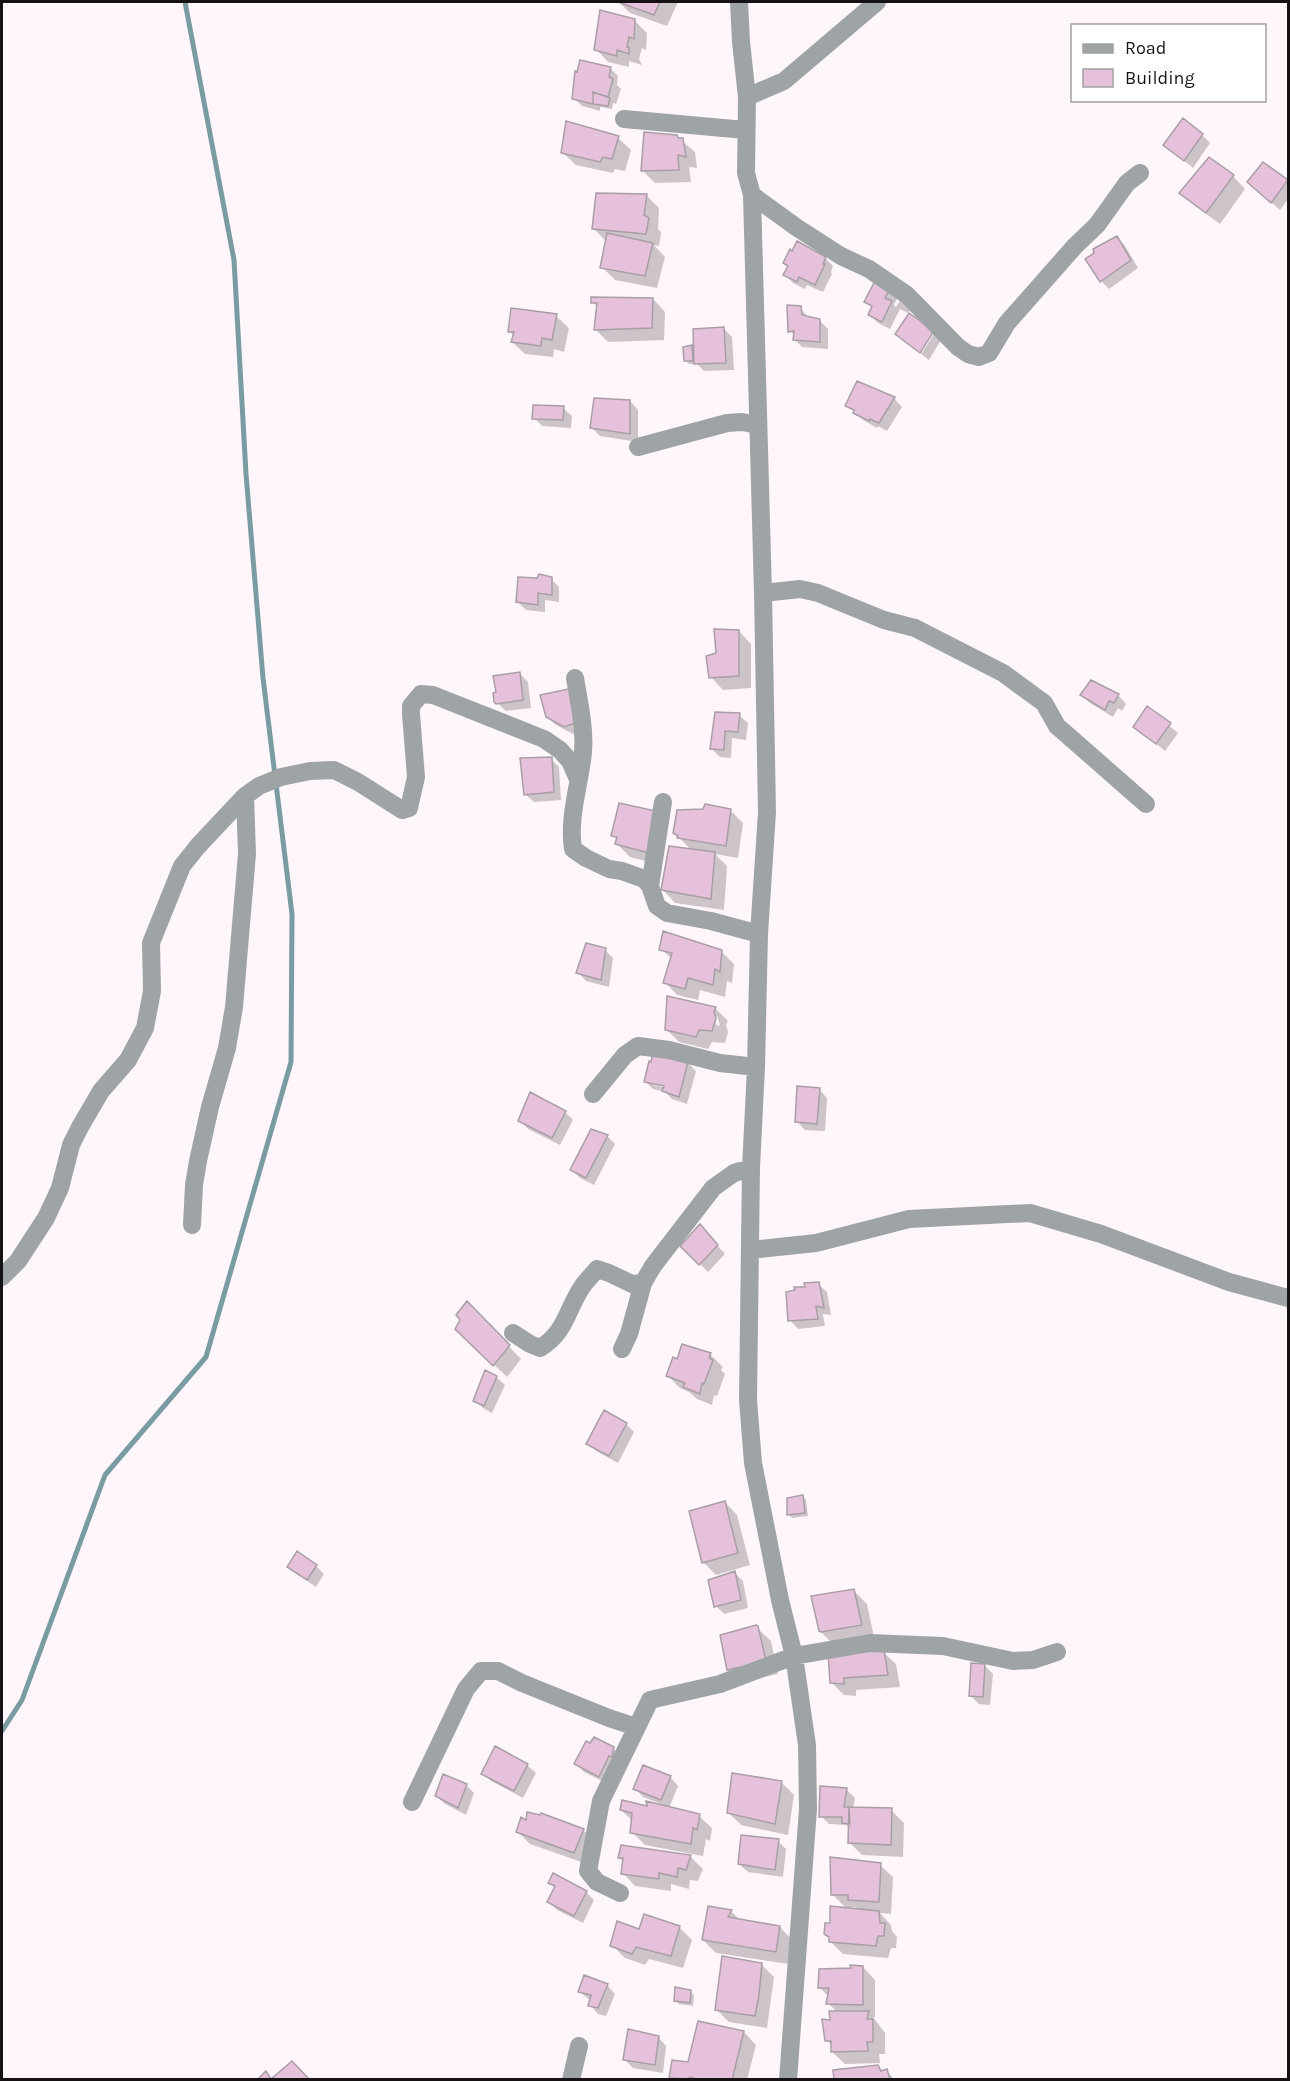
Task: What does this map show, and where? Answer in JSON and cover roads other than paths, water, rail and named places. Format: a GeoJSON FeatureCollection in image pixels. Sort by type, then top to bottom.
{"type":"FeatureCollection","features":[{"type":"Feature","properties":{"kind":"street"},"geometry":{"type":"LineString","coordinates":[[739,2],[747,97],[746,173],[752,195],[764,593],[767,812],[759,934],[751,1168],[748,1400],[753,1463],[780,1600],[794,1656],[807,1745],[808,1809],[788,2079]]}},
{"type":"Feature","properties":{"kind":"street"},"geometry":{"type":"LineString","coordinates":[[747,97],[784,81],[877,2]]}},
{"type":"Feature","properties":{"kind":"street"},"geometry":{"type":"LineString","coordinates":[[624,119],[745,130]]}},
{"type":"Feature","properties":{"kind":"street"},"geometry":{"type":"LineString","coordinates":[[752,195],[796,227],[907,295],[958,347],[979,357],[989,354],[1007,323],[1075,246],[1097,225],[1127,183],[1140,173]]}},
{"type":"Feature","properties":{"kind":"street"},"geometry":{"type":"LineString","coordinates":[[638,447],[727,423],[742,422],[758,425]]}},
{"type":"Feature","properties":{"kind":"street"},"geometry":{"type":"LineString","coordinates":[[764,593],[800,589],[818,593],[884,620],[915,628],[1003,673],[1044,703],[1057,726],[1146,804]]}},
{"type":"Feature","properties":{"kind":"street"},"geometry":{"type":"LineString","coordinates":[[575,678],[582,720],[583,751],[571,836],[573,849],[609,869],[635,874],[644,879],[650,886],[657,906],[667,913],[711,921],[759,934]]}},
{"type":"Feature","properties":{"kind":"street"},"geometry":{"type":"LineString","coordinates":[[2,1277],[18,1261],[46,1218],[60,1188],[71,1145],[80,1127],[101,1091],[128,1060],[145,1028],[152,992],[151,943],[182,866],[244,796],[259,786],[281,777],[310,771],[334,770],[358,782],[402,810],[409,808],[416,777],[411,706],[421,694],[433,695],[544,739],[560,750],[570,761],[578,779]]}},
{"type":"Feature","properties":{"kind":"street"},"geometry":{"type":"LineString","coordinates":[[192,1225],[198,1161],[210,1107],[227,1048],[234,1007],[247,854],[244,796]]}},
{"type":"Feature","properties":{"kind":"street"},"geometry":{"type":"LineString","coordinates":[[650,886],[663,802]]}},
{"type":"Feature","properties":{"kind":"street"},"geometry":{"type":"LineString","coordinates":[[592,1094],[625,1055],[638,1046],[669,1050],[720,1063],[756,1067]]}},
{"type":"Feature","properties":{"kind":"street"},"geometry":{"type":"LineString","coordinates":[[622,1349],[643,1283],[653,1266],[713,1188],[734,1173],[751,1168]]}},
{"type":"Feature","properties":{"kind":"street"},"geometry":{"type":"LineString","coordinates":[[750,1250],[816,1243],[909,1219],[1030,1213],[1101,1234],[1229,1282],[1288,1298]]}},
{"type":"Feature","properties":{"kind":"street"},"geometry":{"type":"LineString","coordinates":[[513,1333],[540,1348],[552,1341],[561,1329],[583,1285],[597,1269],[632,1284],[643,1283]]}},
{"type":"Feature","properties":{"kind":"street"},"geometry":{"type":"LineString","coordinates":[[620,1893],[597,1882],[588,1871],[601,1801],[650,1700],[720,1684],[794,1656],[870,1643],[943,1646],[1012,1661],[1033,1660],[1057,1652]]}},
{"type":"Feature","properties":{"kind":"street"},"geometry":{"type":"LineString","coordinates":[[412,1802],[466,1689],[481,1671],[498,1671],[544,1692],[636,1727]]}},
{"type":"Feature","properties":{"kind":"street"},"geometry":{"type":"LineString","coordinates":[[571,2079],[579,2046]]}},
{"type":"Feature","properties":{"kind":"waterway"},"geometry":{"type":"LineString","coordinates":[[2,1731],[22,1700],[105,1475],[206,1357],[291,1062],[292,914],[263,678],[246,474],[234,260],[185,2]]}}]}
